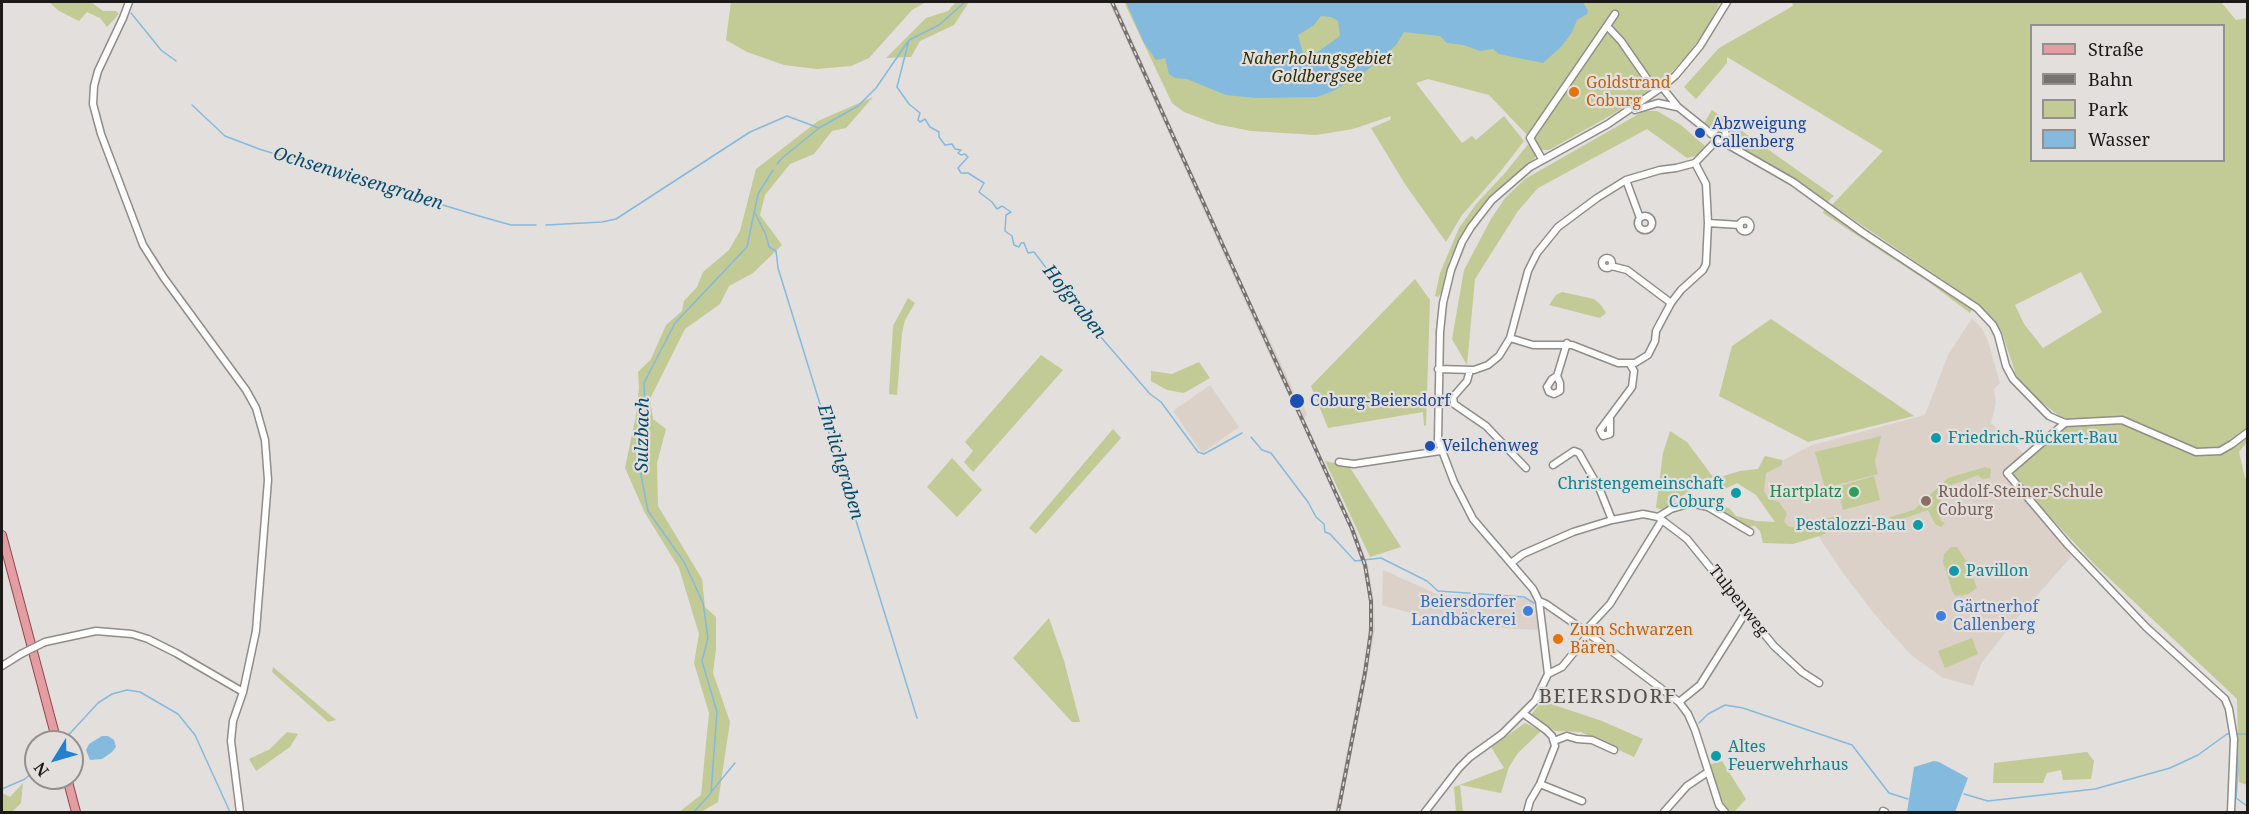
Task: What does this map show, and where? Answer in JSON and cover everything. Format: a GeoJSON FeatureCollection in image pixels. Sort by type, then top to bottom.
{"type":"FeatureCollection","features":[{"type":"Feature","properties":{"kind":"main road"},"geometry":{"type":"LineString","coordinates":[[2,535],[54,730]]}},
{"type":"Feature","properties":{"kind":"main road"},"geometry":{"type":"LineString","coordinates":[[70,790],[76,813]]}},
{"type":"Feature","properties":{"kind":"street"},"geometry":{"type":"LineString","coordinates":[[129,2],[100,64],[94,86],[95,111],[101,134],[138,234],[164,278],[246,390],[262,424],[267,461],[267,500],[256,631],[243,692],[232,721],[231,741],[240,813]]}},
{"type":"Feature","properties":{"kind":"street"},"geometry":{"type":"LineString","coordinates":[[1425,813],[1459,768],[1524,714],[1540,694],[1548,674],[1539,601],[1533,589],[1473,519],[1440,450],[1437,424],[1438,369],[1442,314],[1451,270],[1471,226],[1492,200],[1518,176],[1542,159],[1626,113],[1658,90],[1683,68],[1700,46],[1727,2]]}},
{"type":"Feature","properties":{"kind":"street"},"geometry":{"type":"LineString","coordinates":[[1542,159],[1530,138],[1614,14]]}},
{"type":"Feature","properties":{"kind":"street"},"geometry":{"type":"LineString","coordinates":[[1607,26],[1621,41],[1648,80],[1712,134],[1793,182],[1862,232],[1977,309],[1993,325],[2006,366],[2013,378],[2049,416],[2052,422],[2051,434]]}},
{"type":"Feature","properties":{"kind":"street"},"geometry":{"type":"LineString","coordinates":[[1658,90],[1668,104]]}},
{"type":"Feature","properties":{"kind":"street"},"geometry":{"type":"LineString","coordinates":[[1626,113],[1652,104],[1668,104],[1678,107]]}},
{"type":"Feature","properties":{"kind":"street"},"geometry":{"type":"LineString","coordinates":[[1438,369],[1481,368],[1499,356],[1510,338],[1528,271],[1548,237],[1578,211],[1626,180],[1695,163],[1726,134],[1724,129],[1717,128],[1712,134]]}},
{"type":"Feature","properties":{"kind":"street"},"geometry":{"type":"LineString","coordinates":[[1510,338],[1533,345],[1566,344],[1585,348],[1614,362],[1630,364],[1642,360],[1651,350],[1656,331],[1671,303],[1706,264],[1708,223],[1705,180],[1695,163]]}},
{"type":"Feature","properties":{"kind":"street"},"geometry":{"type":"LineString","coordinates":[[1626,180],[1640,218]]}},
{"type":"Feature","properties":{"kind":"street"},"geometry":{"type":"LineString","coordinates":[[1708,223],[1740,225]]}},
{"type":"Feature","properties":{"kind":"street"},"geometry":{"type":"LineString","coordinates":[[1611,266],[1627,270],[1671,303]]}},
{"type":"Feature","properties":{"kind":"street"},"geometry":{"type":"LineString","coordinates":[[1557,376],[1566,344]]}},
{"type":"Feature","properties":{"kind":"street"},"geometry":{"type":"LineString","coordinates":[[1610,419],[1632,387],[1634,371],[1630,364]]}},
{"type":"Feature","properties":{"kind":"street"},"geometry":{"type":"LineString","coordinates":[[1470,370],[1467,381],[1453,397],[1454,404],[1486,426],[1526,468]]}},
{"type":"Feature","properties":{"kind":"street"},"geometry":{"type":"LineString","coordinates":[[2049,416],[2065,423],[2122,420],[2196,452],[2220,451],[2247,432]]}},
{"type":"Feature","properties":{"kind":"street"},"geometry":{"type":"LineString","coordinates":[[2065,423],[2007,473],[2068,545],[2146,627],[2220,693],[2229,709],[2233,728],[2231,813]]}},
{"type":"Feature","properties":{"kind":"street"},"geometry":{"type":"LineString","coordinates":[[1339,462],[1354,464],[1440,450]]}},
{"type":"Feature","properties":{"kind":"street"},"geometry":{"type":"LineString","coordinates":[[1553,465],[1574,451],[1579,453],[1600,490],[1612,520]]}},
{"type":"Feature","properties":{"kind":"street"},"geometry":{"type":"LineString","coordinates":[[1548,674],[1562,667],[1610,604],[1660,518],[1671,509],[1691,503],[1708,507],[1750,532]]}},
{"type":"Feature","properties":{"kind":"street"},"geometry":{"type":"LineString","coordinates":[[1511,563],[1523,554],[1573,532],[1612,520],[1643,514],[1652,514],[1660,518]]}},
{"type":"Feature","properties":{"kind":"street","name":"Tulpenweg"},"geometry":{"type":"LineString","coordinates":[[1660,518],[1687,539],[1774,646],[1802,672],[1819,683]]}},
{"type":"Feature","properties":{"kind":"street"},"geometry":{"type":"LineString","coordinates":[[1539,601],[1587,632],[1678,702],[1688,714],[1695,730],[1720,809],[1725,813]]}},
{"type":"Feature","properties":{"kind":"street"},"geometry":{"type":"LineString","coordinates":[[1678,702],[1700,685],[1746,612]]}},
{"type":"Feature","properties":{"kind":"street"},"geometry":{"type":"LineString","coordinates":[[2,666],[45,642],[96,631],[132,634],[176,653],[243,692]]}},
{"type":"Feature","properties":{"kind":"street"},"geometry":{"type":"LineString","coordinates":[[1524,714],[1546,730],[1554,741],[1554,752],[1530,801],[1527,813]]}},
{"type":"Feature","properties":{"kind":"street"},"geometry":{"type":"LineString","coordinates":[[1554,741],[1567,736],[1592,740],[1614,750]]}},
{"type":"Feature","properties":{"kind":"street"},"geometry":{"type":"LineString","coordinates":[[1664,813],[1688,786],[1708,772]]}},
{"type":"Feature","properties":{"kind":"street"},"geometry":{"type":"LineString","coordinates":[[1540,784],[1582,801]]}},
{"type":"Feature","properties":{"kind":"shaded area"},"geometry":{"type":"Polygon","coordinates":[[[1109,2],[1115,2],[1261,325],[1307,414],[1304,419],[1319,451],[1315,451],[1257,328],[1109,2]]]}},
{"type":"Feature","properties":{"kind":"shaded area","name":"Rudolf-Steiner-Schule Coburg"},"geometry":{"type":"Polygon","coordinates":[[[1972,318],[1983,330],[1988,341],[2000,383],[1994,389],[1996,403],[1991,423],[2023,453],[2002,473],[2064,544],[2071,557],[2011,625],[1981,664],[1973,686],[1943,678],[1911,655],[1876,616],[1840,569],[1810,523],[1799,528],[1788,526],[1753,476],[1812,445],[1925,415],[1948,355],[1972,318]]]}},
{"type":"Feature","properties":{"kind":"shaded area"},"geometry":{"type":"Polygon","coordinates":[[[1210,385],[1239,427],[1202,453],[1173,411],[1210,385]]]}},
{"type":"Feature","properties":{"kind":"shaded area"},"geometry":{"type":"Polygon","coordinates":[[[1318,458],[1322,459],[1357,533],[1365,557],[1361,558],[1353,533],[1318,458]]]}},
{"type":"Feature","properties":{"kind":"shaded area"},"geometry":{"type":"Polygon","coordinates":[[[1368,565],[1374,602],[1375,629],[1360,713],[1355,711],[1367,648],[1370,611],[1364,566],[1368,565]]]}},
{"type":"Feature","properties":{"kind":"shaded area"},"geometry":{"type":"Polygon","coordinates":[[[1383,570],[1439,595],[1513,596],[1533,601],[1539,630],[1457,626],[1382,605],[1383,570]]]}},
{"type":"Feature","properties":{"kind":"shaded area"},"geometry":{"type":"Polygon","coordinates":[[[1354,716],[1358,716],[1339,812],[1335,812],[1354,716]]]}},
{"type":"Feature","properties":{"kind":"green space"},"geometry":{"type":"Polygon","coordinates":[[[49,2],[91,2],[103,11],[116,11],[119,14],[107,27],[100,18],[87,12],[79,21],[59,11],[49,2]]]}},
{"type":"Feature","properties":{"kind":"green space"},"geometry":{"type":"Polygon","coordinates":[[[731,2],[926,2],[912,10],[869,58],[851,66],[817,69],[784,65],[747,52],[726,40],[731,2]]]}},
{"type":"Feature","properties":{"kind":"green space"},"geometry":{"type":"Polygon","coordinates":[[[956,2],[969,2],[954,25],[920,41],[911,57],[886,58],[926,18],[948,11],[956,2]]]}},
{"type":"Feature","properties":{"kind":"green space","name":"Naherholungsgebiet Goldbergsee"},"geometry":{"type":"Polygon","coordinates":[[[1124,2],[1720,2],[1707,29],[1685,58],[1660,84],[1549,150],[1542,150],[1533,138],[1530,138],[1489,95],[1428,79],[1416,83],[1462,143],[1472,136],[1476,140],[1504,116],[1524,141],[1462,215],[1446,242],[1405,184],[1371,128],[1390,120],[1391,116],[1353,129],[1316,135],[1251,131],[1216,124],[1184,112],[1172,103],[1124,2]]]}},
{"type":"Feature","properties":{"kind":"green space"},"geometry":{"type":"Polygon","coordinates":[[[1792,2],[2221,2],[2236,20],[2247,18],[2248,441],[2239,452],[2245,478],[2248,478],[2247,785],[2239,782],[2237,699],[2095,565],[2013,477],[2014,470],[2062,427],[2062,418],[2032,395],[2016,375],[2002,332],[1974,301],[1832,205],[1883,151],[1727,57],[1727,63],[1696,99],[1684,87],[1719,48],[1793,6],[1792,2]],[[2081,272],[2015,305],[2024,324],[2043,348],[2102,312],[2081,272]]]}},
{"type":"Feature","properties":{"kind":"green space"},"geometry":{"type":"Polygon","coordinates":[[[873,97],[846,128],[832,131],[814,154],[790,164],[765,195],[760,215],[782,245],[753,273],[729,286],[720,304],[685,329],[650,399],[653,419],[666,429],[657,463],[658,506],[702,579],[705,607],[716,617],[713,673],[730,722],[718,802],[701,812],[679,812],[701,795],[709,713],[694,663],[699,634],[679,568],[645,513],[625,468],[636,415],[638,372],[651,359],[666,325],[682,311],[684,301],[697,287],[703,272],[729,250],[740,231],[756,169],[818,121],[873,97]]]}},
{"type":"Feature","properties":{"kind":"green space"},"geometry":{"type":"Polygon","coordinates":[[[1712,110],[1834,196],[1827,202],[1776,168],[1728,142],[1729,131],[1724,127],[1720,125],[1711,127],[1704,123],[1712,110]]]}},
{"type":"Feature","properties":{"kind":"green space"},"geometry":{"type":"Polygon","coordinates":[[[1644,111],[1657,111],[1681,125],[1705,146],[1699,155],[1687,158],[1647,129],[1538,188],[1518,211],[1475,279],[1467,365],[1452,339],[1464,270],[1505,198],[1525,179],[1644,111]]]}},
{"type":"Feature","properties":{"kind":"green space"},"geometry":{"type":"Polygon","coordinates":[[[1529,143],[1536,152],[1535,158],[1502,186],[1462,234],[1449,261],[1441,293],[1438,297],[1435,296],[1440,273],[1459,228],[1477,203],[1529,143]]]}},
{"type":"Feature","properties":{"kind":"green space"},"geometry":{"type":"Polygon","coordinates":[[[1824,210],[1828,210],[1952,294],[1972,309],[1970,313],[1930,283],[1823,213],[1824,210]]]}},
{"type":"Feature","properties":{"kind":"green space"},"geometry":{"type":"Polygon","coordinates":[[[1415,279],[1430,300],[1426,425],[1424,426],[1423,412],[1328,428],[1311,386],[1415,279]]]}},
{"type":"Feature","properties":{"kind":"green space"},"geometry":{"type":"Polygon","coordinates":[[[1562,292],[1594,299],[1606,313],[1600,318],[1549,305],[1556,295],[1562,292]]]}},
{"type":"Feature","properties":{"kind":"green space"},"geometry":{"type":"Polygon","coordinates":[[[908,298],[915,303],[905,320],[902,333],[897,395],[889,394],[893,326],[908,298]]]}},
{"type":"Feature","properties":{"kind":"green space"},"geometry":{"type":"Polygon","coordinates":[[[1771,319],[1914,416],[1808,442],[1719,396],[1732,346],[1771,319]]]}},
{"type":"Feature","properties":{"kind":"green space"},"geometry":{"type":"Polygon","coordinates":[[[1041,355],[1063,370],[973,472],[964,462],[973,451],[965,442],[1041,355]]]}},
{"type":"Feature","properties":{"kind":"green space"},"geometry":{"type":"Polygon","coordinates":[[[1199,362],[1210,378],[1184,393],[1167,390],[1151,381],[1151,371],[1172,374],[1199,362]]]}},
{"type":"Feature","properties":{"kind":"green space"},"geometry":{"type":"Polygon","coordinates":[[[1113,429],[1121,438],[1036,534],[1029,528],[1113,429]]]}},
{"type":"Feature","properties":{"kind":"green space"},"geometry":{"type":"Polygon","coordinates":[[[1670,431],[1687,442],[1713,477],[1677,499],[1665,510],[1656,508],[1663,453],[1670,431]]]}},
{"type":"Feature","properties":{"kind":"green space"},"geometry":{"type":"Polygon","coordinates":[[[1881,436],[1875,461],[1878,474],[1825,488],[1815,452],[1881,436]]]}},
{"type":"Feature","properties":{"kind":"green space"},"geometry":{"type":"Polygon","coordinates":[[[1765,456],[1782,460],[1782,465],[1766,473],[1764,491],[1769,499],[1779,502],[1787,514],[1784,521],[1788,526],[1799,528],[1835,516],[1837,524],[1823,535],[1793,544],[1763,543],[1760,531],[1755,526],[1747,527],[1713,507],[1687,501],[1697,496],[1708,496],[1711,501],[1719,499],[1722,505],[1736,516],[1756,521],[1775,522],[1756,495],[1737,483],[1727,488],[1721,486],[1720,477],[1758,469],[1765,456]]]}},
{"type":"Feature","properties":{"kind":"green space"},"geometry":{"type":"Polygon","coordinates":[[[952,458],[982,490],[957,517],[927,487],[952,458]]]}},
{"type":"Feature","properties":{"kind":"green space"},"geometry":{"type":"Polygon","coordinates":[[[1325,461],[1349,466],[1401,547],[1370,557],[1325,461]]]}},
{"type":"Feature","properties":{"kind":"green space"},"geometry":{"type":"Polygon","coordinates":[[[1985,467],[1991,469],[1990,478],[1982,479],[1978,475],[1949,486],[1949,490],[1938,495],[1943,506],[1937,509],[1941,521],[1945,523],[1941,527],[1935,524],[1928,510],[1891,523],[1890,517],[1914,510],[1948,478],[1985,467]]]}},
{"type":"Feature","properties":{"kind":"green space","name":"Hartplatz"},"geometry":{"type":"Polygon","coordinates":[[[1874,476],[1880,500],[1843,510],[1839,494],[1832,496],[1830,489],[1874,476]]]}},
{"type":"Feature","properties":{"kind":"green space"},"geometry":{"type":"Polygon","coordinates":[[[1951,547],[1957,547],[1968,564],[1977,588],[1968,594],[1956,596],[1953,593],[1943,562],[1944,554],[1951,547]]]}},
{"type":"Feature","properties":{"kind":"green space"},"geometry":{"type":"Polygon","coordinates":[[[1049,618],[1064,661],[1080,722],[1072,722],[1013,658],[1049,618]]]}},
{"type":"Feature","properties":{"kind":"green space"},"geometry":{"type":"Polygon","coordinates":[[[1972,638],[1978,654],[1945,668],[1938,651],[1972,638]]]}},
{"type":"Feature","properties":{"kind":"green space"},"geometry":{"type":"Polygon","coordinates":[[[273,667],[336,720],[328,722],[272,672],[273,667]]]}},
{"type":"Feature","properties":{"kind":"green space"},"geometry":{"type":"Polygon","coordinates":[[[1542,701],[1602,721],[1643,739],[1634,757],[1581,732],[1555,731],[1531,715],[1542,701]]]}},
{"type":"Feature","properties":{"kind":"green space"},"geometry":{"type":"Polygon","coordinates":[[[1525,723],[1541,731],[1518,753],[1509,767],[1501,793],[1460,785],[1463,812],[1456,812],[1454,787],[1504,768],[1491,747],[1525,723]]]}},
{"type":"Feature","properties":{"kind":"green space"},"geometry":{"type":"Polygon","coordinates":[[[287,732],[298,734],[290,747],[256,771],[249,759],[270,749],[287,732]]]}},
{"type":"Feature","properties":{"kind":"green space"},"geometry":{"type":"Polygon","coordinates":[[[2087,752],[2094,761],[2091,779],[2063,780],[2061,770],[2047,773],[2043,783],[1993,783],[1994,763],[2087,752]]]}},
{"type":"Feature","properties":{"kind":"green space"},"geometry":{"type":"Polygon","coordinates":[[[1722,761],[1746,799],[1734,812],[1731,812],[1722,801],[1708,765],[1722,761]]]}},
{"type":"Feature","properties":{"kind":"green space"},"geometry":{"type":"Polygon","coordinates":[[[23,783],[21,803],[12,812],[2,812],[2,793],[10,797],[23,783]]]}},
{"type":"Feature","properties":{"kind":"water"},"geometry":{"type":"Polygon","coordinates":[[[1126,2],[1583,2],[1588,11],[1577,20],[1562,46],[1543,63],[1499,54],[1493,49],[1480,51],[1464,45],[1447,43],[1440,36],[1404,32],[1396,45],[1365,72],[1333,91],[1317,97],[1256,98],[1226,95],[1187,79],[1175,78],[1169,74],[1165,58],[1156,60],[1144,43],[1126,2]],[[1321,16],[1314,25],[1298,35],[1305,61],[1340,36],[1338,21],[1331,17],[1321,16]]]}},
{"type":"Feature","properties":{"kind":"water"},"geometry":{"type":"Polygon","coordinates":[[[102,736],[108,736],[114,740],[116,747],[102,759],[90,760],[86,750],[89,744],[102,736]]]}},
{"type":"Feature","properties":{"kind":"water"},"geometry":{"type":"Polygon","coordinates":[[[1934,761],[1968,778],[1955,812],[1907,812],[1914,767],[1934,761]]]}},
{"type":"Feature","properties":{"kind":"waterway","name":"Sulzbach"},"geometry":{"type":"LineString","coordinates":[[777,164],[819,128],[858,106],[876,88],[909,40],[939,25],[965,2]]}},
{"type":"Feature","properties":{"kind":"waterway","name":"Ochsenwiesengraben"},"geometry":{"type":"LineString","coordinates":[[131,13],[161,50],[176,61]]}},
{"type":"Feature","properties":{"kind":"waterway","name":"Hofgraben"},"geometry":{"type":"LineString","coordinates":[[909,40],[897,87],[909,104],[920,113],[918,120],[920,122],[925,119],[930,127],[939,132],[939,137],[945,145],[952,144],[955,149],[961,150],[958,153],[968,157],[958,168],[961,173],[968,173],[984,183],[979,192],[997,209],[1002,206],[1011,212],[1006,215],[1005,231],[1012,236],[1014,245],[1019,247],[1021,243],[1024,243],[1028,253],[1034,252],[1087,321],[1150,394],[1161,402],[1198,452],[1204,454],[1242,433]]}},
{"type":"Feature","properties":{"kind":"waterway","name":"Ochsenwiesengraben"},"geometry":{"type":"LineString","coordinates":[[192,105],[225,136],[259,149],[511,225],[536,225]]}},
{"type":"Feature","properties":{"kind":"waterway","name":"Ochsenwiesengraben"},"geometry":{"type":"LineString","coordinates":[[546,225],[616,219],[750,132],[787,116],[819,128]]}},
{"type":"Feature","properties":{"kind":"waterway","name":"Sulzbach"},"geometry":{"type":"LineString","coordinates":[[694,812],[711,793],[717,712],[702,661],[708,638],[703,603],[684,562],[648,511],[641,475],[646,435],[644,383],[675,323],[747,247],[758,194],[773,170]]}},
{"type":"Feature","properties":{"kind":"waterway","name":"Ehrlichgraben"},"geometry":{"type":"LineString","coordinates":[[755,213],[769,247],[776,251],[778,268],[917,718]]}},
{"type":"Feature","properties":{"kind":"waterway","name":"Hofgraben"},"geometry":{"type":"LineString","coordinates":[[1251,437],[1262,450],[1271,453],[1308,502],[1316,517],[1324,524],[1325,532],[1330,534],[1355,561],[1381,558],[1427,581],[1438,591],[1524,597],[1534,603]]}},
{"type":"Feature","properties":{"kind":"waterway"},"geometry":{"type":"LineString","coordinates":[[73,730],[98,703],[112,694],[127,690],[140,692],[178,714],[195,735],[230,812]]}},
{"type":"Feature","properties":{"kind":"waterway"},"geometry":{"type":"LineString","coordinates":[[1699,723],[1708,714],[1725,705],[1743,708],[1852,745],[1889,793],[1908,799]]}},
{"type":"Feature","properties":{"kind":"waterway"},"geometry":{"type":"LineString","coordinates":[[1964,794],[1988,801],[2095,789],[2170,768],[2198,755],[2227,734],[2232,734]]}},
{"type":"Feature","properties":{"kind":"waterway"},"geometry":{"type":"LineString","coordinates":[[2236,734],[2248,734]]}},
{"type":"Feature","properties":{"kind":"waterway"},"geometry":{"type":"LineString","coordinates":[[2237,734],[2236,798],[2247,806]]}},
{"type":"Feature","properties":{"kind":"waterway","name":"Sulzbach"},"geometry":{"type":"LineString","coordinates":[[711,792],[735,763]]}},
{"type":"Feature","properties":{"kind":"waterway"},"geometry":{"type":"LineString","coordinates":[[2,789],[24,779]]}},
{"type":"Feature","properties":{"kind":"railway"},"geometry":{"type":"LineString","coordinates":[[1112,2],[1352,529],[1365,565],[1371,601],[1371,631],[1338,812]]}},
{"type":"Feature","properties":{"kind":"place","name":"Goldstrand Coburg"},"geometry":{"type":"Point","coordinates":[1574,92]}},
{"type":"Feature","properties":{"kind":"place","name":"Abzweigung Callenberg"},"geometry":{"type":"Point","coordinates":[1700,133]}},
{"type":"Feature","properties":{"kind":"place","name":"Coburg-Beiersdorf"},"geometry":{"type":"Point","coordinates":[1297,401]}},
{"type":"Feature","properties":{"kind":"place","name":"Friedrich-Rückert-Bau"},"geometry":{"type":"Point","coordinates":[1936,438]}},
{"type":"Feature","properties":{"kind":"place","name":"Veilchenweg"},"geometry":{"type":"Point","coordinates":[1430,446]}},
{"type":"Feature","properties":{"kind":"place","name":"Hartplatz"},"geometry":{"type":"Point","coordinates":[1854,492]}},
{"type":"Feature","properties":{"kind":"place","name":"Christengemeinschaft Coburg"},"geometry":{"type":"Point","coordinates":[1736,493]}},
{"type":"Feature","properties":{"kind":"place","name":"Rudolf-Steiner-Schule Coburg"},"geometry":{"type":"Point","coordinates":[1926,501]}},
{"type":"Feature","properties":{"kind":"place","name":"Pestalozzi-Bau"},"geometry":{"type":"Point","coordinates":[1918,525]}},
{"type":"Feature","properties":{"kind":"place","name":"Pavillon"},"geometry":{"type":"Point","coordinates":[1954,571]}},
{"type":"Feature","properties":{"kind":"place","name":"Beiersdorfer Landbäckerei"},"geometry":{"type":"Point","coordinates":[1528,611]}},
{"type":"Feature","properties":{"kind":"place","name":"Gärtnerhof Callenberg"},"geometry":{"type":"Point","coordinates":[1941,616]}},
{"type":"Feature","properties":{"kind":"place","name":"Zum Schwarzen Bären"},"geometry":{"type":"Point","coordinates":[1558,639]}},
{"type":"Feature","properties":{"kind":"place","name":"Altes Feuerwehrhaus"},"geometry":{"type":"Point","coordinates":[1716,756]}},
{"type":"Feature","properties":{"kind":"district","name":"BEIERSDORF"},"geometry":{"type":"Point","coordinates":[1608,697]}}]}
